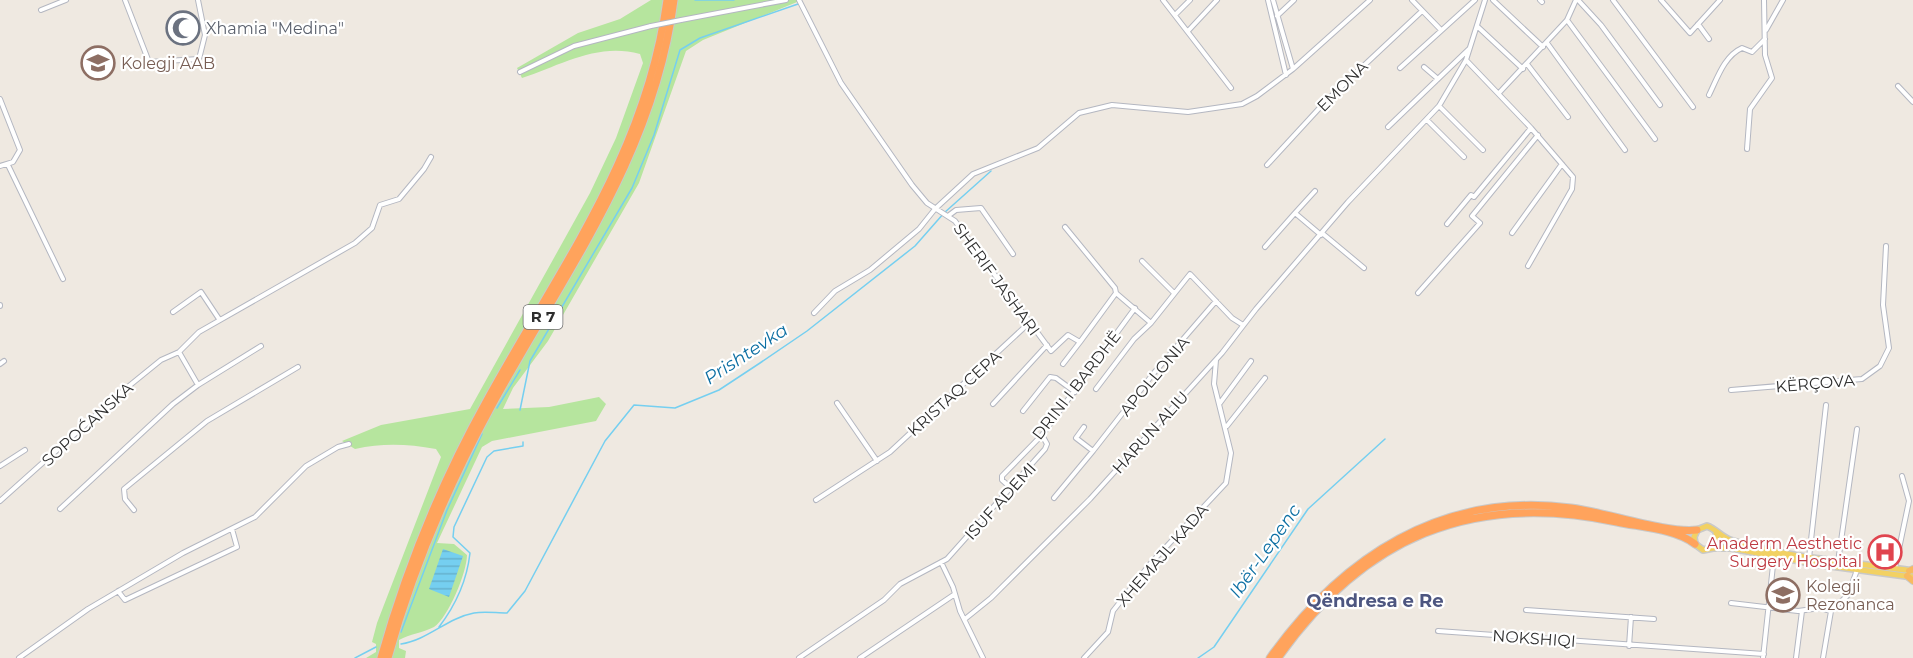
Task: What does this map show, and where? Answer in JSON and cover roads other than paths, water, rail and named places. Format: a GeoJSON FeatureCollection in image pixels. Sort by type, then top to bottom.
{"type":"FeatureCollection","features":[{"type":"Feature","properties":{"kind":"highway","name":"R 7"},"geometry":{"type":"LineString","coordinates":[[381,658],[409,571],[456,460],[502,373],[602,202],[625,154],[650,84],[667,0]]}},
{"type":"Feature","properties":{"kind":"highway","name":"R 7"},"geometry":{"type":"LineString","coordinates":[[388,658],[424,551],[466,456],[608,205],[631,156],[656,85],[674,0]]}},
{"type":"Feature","properties":{"kind":"highway"},"geometry":{"type":"LineString","coordinates":[[1270,658],[1306,611],[1350,569],[1401,537],[1452,518],[1500,508],[1554,507],[1697,530]]}},
{"type":"Feature","properties":{"kind":"highway"},"geometry":{"type":"LineString","coordinates":[[1278,658],[1319,605],[1354,574],[1404,542],[1454,523],[1512,513],[1561,513],[1662,532],[1695,544]]}},
{"type":"Feature","properties":{"kind":"main road"},"geometry":{"type":"LineString","coordinates":[[1707,526],[1733,541],[1809,558],[1895,569],[1911,574],[1857,570],[1731,548],[1703,550],[1695,544],[1694,537],[1697,530],[1707,526]]}},
{"type":"Feature","properties":{"kind":"main road"},"geometry":{"type":"LineString","coordinates":[[1713,548],[1718,539],[1716,532]]}},
{"type":"Feature","properties":{"kind":"street"},"geometry":{"type":"LineString","coordinates":[[41,10],[66,0]]}},
{"type":"Feature","properties":{"kind":"street"},"geometry":{"type":"LineString","coordinates":[[125,0],[149,62],[197,61],[205,43],[198,0]]}},
{"type":"Feature","properties":{"kind":"street"},"geometry":{"type":"LineString","coordinates":[[520,72],[549,56],[584,42],[651,26],[786,0]]}},
{"type":"Feature","properties":{"kind":"street","name":"SHERIF JASHARI"},"geometry":{"type":"LineString","coordinates":[[799,0],[841,83],[922,198],[955,221],[1052,351],[1068,335],[1080,342]]}},
{"type":"Feature","properties":{"kind":"street"},"geometry":{"type":"LineString","coordinates":[[1163,0],[1230,88]]}},
{"type":"Feature","properties":{"kind":"street"},"geometry":{"type":"LineString","coordinates":[[1176,15],[1190,0]]}},
{"type":"Feature","properties":{"kind":"street"},"geometry":{"type":"LineString","coordinates":[[1188,31],[1217,0]]}},
{"type":"Feature","properties":{"kind":"street"},"geometry":{"type":"LineString","coordinates":[[1268,0],[1293,69]]}},
{"type":"Feature","properties":{"kind":"street"},"geometry":{"type":"LineString","coordinates":[[1273,0],[1286,75]]}},
{"type":"Feature","properties":{"kind":"street"},"geometry":{"type":"LineString","coordinates":[[1277,16],[1294,0]]}},
{"type":"Feature","properties":{"kind":"street"},"geometry":{"type":"LineString","coordinates":[[814,313],[835,291],[870,270],[919,229],[935,209],[973,174],[1038,148],[1079,113],[1112,105],[1188,112],[1234,106],[1257,96],[1286,75],[1370,0]]}},
{"type":"Feature","properties":{"kind":"street"},"geometry":{"type":"LineString","coordinates":[[1412,0],[1441,30]]}},
{"type":"Feature","properties":{"kind":"street"},"geometry":{"type":"LineString","coordinates":[[1400,68],[1475,0]]}},
{"type":"Feature","properties":{"kind":"street","name":"HARUN ALIU"},"geometry":{"type":"LineString","coordinates":[[965,619],[991,598],[1080,510],[1216,360],[1351,198],[1439,106],[1466,60],[1485,0]]}},
{"type":"Feature","properties":{"kind":"street"},"geometry":{"type":"LineString","coordinates":[[1493,0],[1543,48]]}},
{"type":"Feature","properties":{"kind":"street"},"geometry":{"type":"LineString","coordinates":[[1499,93],[1567,20],[1577,0],[1601,25],[1660,105]]}},
{"type":"Feature","properties":{"kind":"street"},"geometry":{"type":"LineString","coordinates":[[1613,0],[1693,107]]}},
{"type":"Feature","properties":{"kind":"street"},"geometry":{"type":"LineString","coordinates":[[1661,0],[1690,33],[1714,10],[1720,0]]}},
{"type":"Feature","properties":{"kind":"street"},"geometry":{"type":"LineString","coordinates":[[1746,149],[1750,109],[1772,78],[1765,55],[1764,0]]}},
{"type":"Feature","properties":{"kind":"street"},"geometry":{"type":"LineString","coordinates":[[1766,30],[1783,0]]}},
{"type":"Feature","properties":{"kind":"street","name":"EMONA"},"geometry":{"type":"LineString","coordinates":[[1268,165],[1325,102],[1422,11]]}},
{"type":"Feature","properties":{"kind":"street"},"geometry":{"type":"LineString","coordinates":[[1567,20],[1655,139]]}},
{"type":"Feature","properties":{"kind":"street"},"geometry":{"type":"LineString","coordinates":[[1698,24],[1709,39]]}},
{"type":"Feature","properties":{"kind":"street"},"geometry":{"type":"LineString","coordinates":[[1478,27],[1523,69]]}},
{"type":"Feature","properties":{"kind":"street"},"geometry":{"type":"LineString","coordinates":[[1709,95],[1733,53],[1743,48],[1752,52],[1765,39]]}},
{"type":"Feature","properties":{"kind":"street"},"geometry":{"type":"LineString","coordinates":[[1547,43],[1625,150]]}},
{"type":"Feature","properties":{"kind":"street"},"geometry":{"type":"LineString","coordinates":[[1388,127],[1472,46]]}},
{"type":"Feature","properties":{"kind":"street"},"geometry":{"type":"LineString","coordinates":[[1466,60],[1538,135],[1573,177],[1574,186],[1528,266]]}},
{"type":"Feature","properties":{"kind":"street"},"geometry":{"type":"LineString","coordinates":[[1527,64],[1568,117]]}},
{"type":"Feature","properties":{"kind":"street"},"geometry":{"type":"LineString","coordinates":[[1424,67],[1438,79]]}},
{"type":"Feature","properties":{"kind":"street"},"geometry":{"type":"LineString","coordinates":[[1899,86],[1913,102]]}},
{"type":"Feature","properties":{"kind":"street"},"geometry":{"type":"LineString","coordinates":[[0,99],[19,143],[18,155],[8,165],[0,166]]}},
{"type":"Feature","properties":{"kind":"street"},"geometry":{"type":"LineString","coordinates":[[1439,106],[1483,150]]}},
{"type":"Feature","properties":{"kind":"street"},"geometry":{"type":"LineString","coordinates":[[1427,120],[1464,158]]}},
{"type":"Feature","properties":{"kind":"street"},"geometry":{"type":"LineString","coordinates":[[1447,224],[1471,195],[1474,197],[1531,128]]}},
{"type":"Feature","properties":{"kind":"street"},"geometry":{"type":"LineString","coordinates":[[1418,293],[1480,223],[1472,216],[1538,135]]}},
{"type":"Feature","properties":{"kind":"street","name":"SOPOĆANSKA"},"geometry":{"type":"LineString","coordinates":[[0,501],[124,390],[161,360],[179,352],[199,332],[355,243],[372,228],[380,206],[399,199],[424,170],[431,157]]}},
{"type":"Feature","properties":{"kind":"street"},"geometry":{"type":"LineString","coordinates":[[1512,233],[1562,164]]}},
{"type":"Feature","properties":{"kind":"street"},"geometry":{"type":"LineString","coordinates":[[8,165],[63,279]]}},
{"type":"Feature","properties":{"kind":"street"},"geometry":{"type":"LineString","coordinates":[[1264,247],[1315,191]]}},
{"type":"Feature","properties":{"kind":"street"},"geometry":{"type":"LineString","coordinates":[[944,214],[956,210],[981,208],[1013,254]]}},
{"type":"Feature","properties":{"kind":"street"},"geometry":{"type":"LineString","coordinates":[[1295,213],[1364,268]]}},
{"type":"Feature","properties":{"kind":"street"},"geometry":{"type":"LineString","coordinates":[[1065,227],[1114,286],[1116,293],[1151,323]]}},
{"type":"Feature","properties":{"kind":"street","name":"KËRÇOVA"},"geometry":{"type":"LineString","coordinates":[[1731,390],[1862,379],[1880,366],[1889,348],[1883,305],[1887,246]]}},
{"type":"Feature","properties":{"kind":"street"},"geometry":{"type":"LineString","coordinates":[[1142,261],[1174,293]]}},
{"type":"Feature","properties":{"kind":"street"},"geometry":{"type":"LineString","coordinates":[[1096,389],[1134,339],[1151,323],[1191,274],[1232,318],[1243,325]]}},
{"type":"Feature","properties":{"kind":"street"},"geometry":{"type":"LineString","coordinates":[[173,312],[201,292],[219,319]]}},
{"type":"Feature","properties":{"kind":"street"},"geometry":{"type":"LineString","coordinates":[[1063,364],[1116,293]]}},
{"type":"Feature","properties":{"kind":"street","name":"APOLLONIA"},"geometry":{"type":"LineString","coordinates":[[1054,498],[1094,451],[1153,374],[1216,301]]}},
{"type":"Feature","properties":{"kind":"street","name":"DRINI I BARDHË"},"geometry":{"type":"LineString","coordinates":[[1011,488],[1002,480],[1002,476],[1038,436],[1042,435],[1135,308]]}},
{"type":"Feature","properties":{"kind":"street","name":"KRISTAQ CEPA"},"geometry":{"type":"LineString","coordinates":[[816,500],[877,461],[1029,323]]}},
{"type":"Feature","properties":{"kind":"street"},"geometry":{"type":"LineString","coordinates":[[993,404],[1047,345]]}},
{"type":"Feature","properties":{"kind":"street"},"geometry":{"type":"LineString","coordinates":[[60,509],[173,404],[198,385],[261,346]]}},
{"type":"Feature","properties":{"kind":"street"},"geometry":{"type":"LineString","coordinates":[[179,352],[198,385]]}},
{"type":"Feature","properties":{"kind":"street"},"geometry":{"type":"LineString","coordinates":[[1216,360],[1214,384],[1226,426]]}},
{"type":"Feature","properties":{"kind":"street"},"geometry":{"type":"LineString","coordinates":[[1220,403],[1251,361]]}},
{"type":"Feature","properties":{"kind":"street"},"geometry":{"type":"LineString","coordinates":[[135,510],[125,499],[124,489],[207,421],[298,367]]}},
{"type":"Feature","properties":{"kind":"street"},"geometry":{"type":"LineString","coordinates":[[1023,411],[1050,377],[1056,378],[1075,392]]}},
{"type":"Feature","properties":{"kind":"street"},"geometry":{"type":"LineString","coordinates":[[1226,426],[1265,378]]}},
{"type":"Feature","properties":{"kind":"street"},"geometry":{"type":"LineString","coordinates":[[837,403],[877,461]]}},
{"type":"Feature","properties":{"kind":"street"},"geometry":{"type":"LineString","coordinates":[[1809,558],[1826,405]]}},
{"type":"Feature","properties":{"kind":"street","name":"XHEMAJL KADA"},"geometry":{"type":"LineString","coordinates":[[1084,658],[1108,632],[1113,611],[1138,579],[1189,520],[1226,483],[1231,464],[1226,426]]}},
{"type":"Feature","properties":{"kind":"street"},"geometry":{"type":"LineString","coordinates":[[1084,427],[1076,438],[1094,451]]}},
{"type":"Feature","properties":{"kind":"street"},"geometry":{"type":"LineString","coordinates":[[1838,563],[1857,429]]}},
{"type":"Feature","properties":{"kind":"street","name":"ISUF ADEMI"},"geometry":{"type":"LineString","coordinates":[[799,658],[884,600],[900,584],[941,562],[1047,446],[1042,435]]}},
{"type":"Feature","properties":{"kind":"street"},"geometry":{"type":"LineString","coordinates":[[19,658],[96,604],[255,517],[306,466],[339,447],[349,444]]}},
{"type":"Feature","properties":{"kind":"street"},"geometry":{"type":"LineString","coordinates":[[0,466],[25,450]]}},
{"type":"Feature","properties":{"kind":"street"},"geometry":{"type":"LineString","coordinates":[[1895,569],[1909,501],[1902,476]]}},
{"type":"Feature","properties":{"kind":"street"},"geometry":{"type":"LineString","coordinates":[[118,591],[125,600],[237,547],[232,529]]}},
{"type":"Feature","properties":{"kind":"street"},"geometry":{"type":"LineString","coordinates":[[1763,656],[1774,556]]}},
{"type":"Feature","properties":{"kind":"street"},"geometry":{"type":"LineString","coordinates":[[941,562],[956,594],[976,649],[983,658]]}},
{"type":"Feature","properties":{"kind":"street"},"geometry":{"type":"LineString","coordinates":[[1823,658],[1831,611],[1848,595],[1857,570]]}},
{"type":"Feature","properties":{"kind":"street"},"geometry":{"type":"LineString","coordinates":[[860,658],[956,594]]}},
{"type":"Feature","properties":{"kind":"street"},"geometry":{"type":"LineString","coordinates":[[1731,603],[1802,611],[1820,608],[1831,611]]}},
{"type":"Feature","properties":{"kind":"street","name":"NOKSHIQI"},"geometry":{"type":"LineString","coordinates":[[1526,610],[1654,619]]}},
{"type":"Feature","properties":{"kind":"street"},"geometry":{"type":"LineString","coordinates":[[1796,658],[1802,611]]}},
{"type":"Feature","properties":{"kind":"street"},"geometry":{"type":"LineString","coordinates":[[1629,646],[1632,618]]}},
{"type":"Feature","properties":{"kind":"street","name":"NOKSHIQI"},"geometry":{"type":"LineString","coordinates":[[1438,631],[1763,656]]}},
{"type":"Feature","properties":{"kind":"water"},"geometry":{"type":"Polygon","coordinates":[[[443,549],[463,556],[449,597],[429,589],[443,549]]]}},
{"type":"Feature","properties":{"kind":"waterway"},"geometry":{"type":"LineString","coordinates":[[695,0],[734,0]]}},
{"type":"Feature","properties":{"kind":"waterway"},"geometry":{"type":"LineString","coordinates":[[520,410],[530,361],[632,188],[654,135],[680,50],[700,38],[798,4]]}},
{"type":"Feature","properties":{"kind":"waterway","name":"Prishtevka"},"geometry":{"type":"LineString","coordinates":[[401,644],[411,642],[455,619],[474,613],[507,613],[525,591],[605,441],[634,405],[675,408],[719,390],[807,331],[915,246],[944,213],[991,171]]}},
{"type":"Feature","properties":{"kind":"waterway"},"geometry":{"type":"LineString","coordinates":[[497,408],[520,370]]}},
{"type":"Feature","properties":{"kind":"waterway"},"geometry":{"type":"LineString","coordinates":[[401,632],[447,510],[482,434]]}},
{"type":"Feature","properties":{"kind":"waterway","name":"Ibër-Lepenc"},"geometry":{"type":"LineString","coordinates":[[1198,658],[1214,647],[1308,509],[1385,439]]}},
{"type":"Feature","properties":{"kind":"waterway"},"geometry":{"type":"LineString","coordinates":[[439,627],[459,592],[470,553],[453,537],[454,527],[487,457],[494,451],[523,446],[523,442]]}},
{"type":"Feature","properties":{"kind":"waterway","name":"Prishtevka"},"geometry":{"type":"LineString","coordinates":[[355,658],[376,647]]}},
{"type":"Feature","properties":{"kind":"place","name":"Xhamia \"Medina\""},"geometry":{"type":"Point","coordinates":[183,28]}},
{"type":"Feature","properties":{"kind":"place","name":"Kolegji AAB"},"geometry":{"type":"Point","coordinates":[98,63]}},
{"type":"Feature","properties":{"kind":"place","name":"Anaderm Aesthetic Surgery Hospital"},"geometry":{"type":"Point","coordinates":[1885,552]}},
{"type":"Feature","properties":{"kind":"place","name":"Kolegji Rezonanca"},"geometry":{"type":"Point","coordinates":[1783,595]}},
{"type":"Feature","properties":{"kind":"district","name":"Qëndresa e Re"},"geometry":{"type":"Point","coordinates":[1375,601]}}]}
